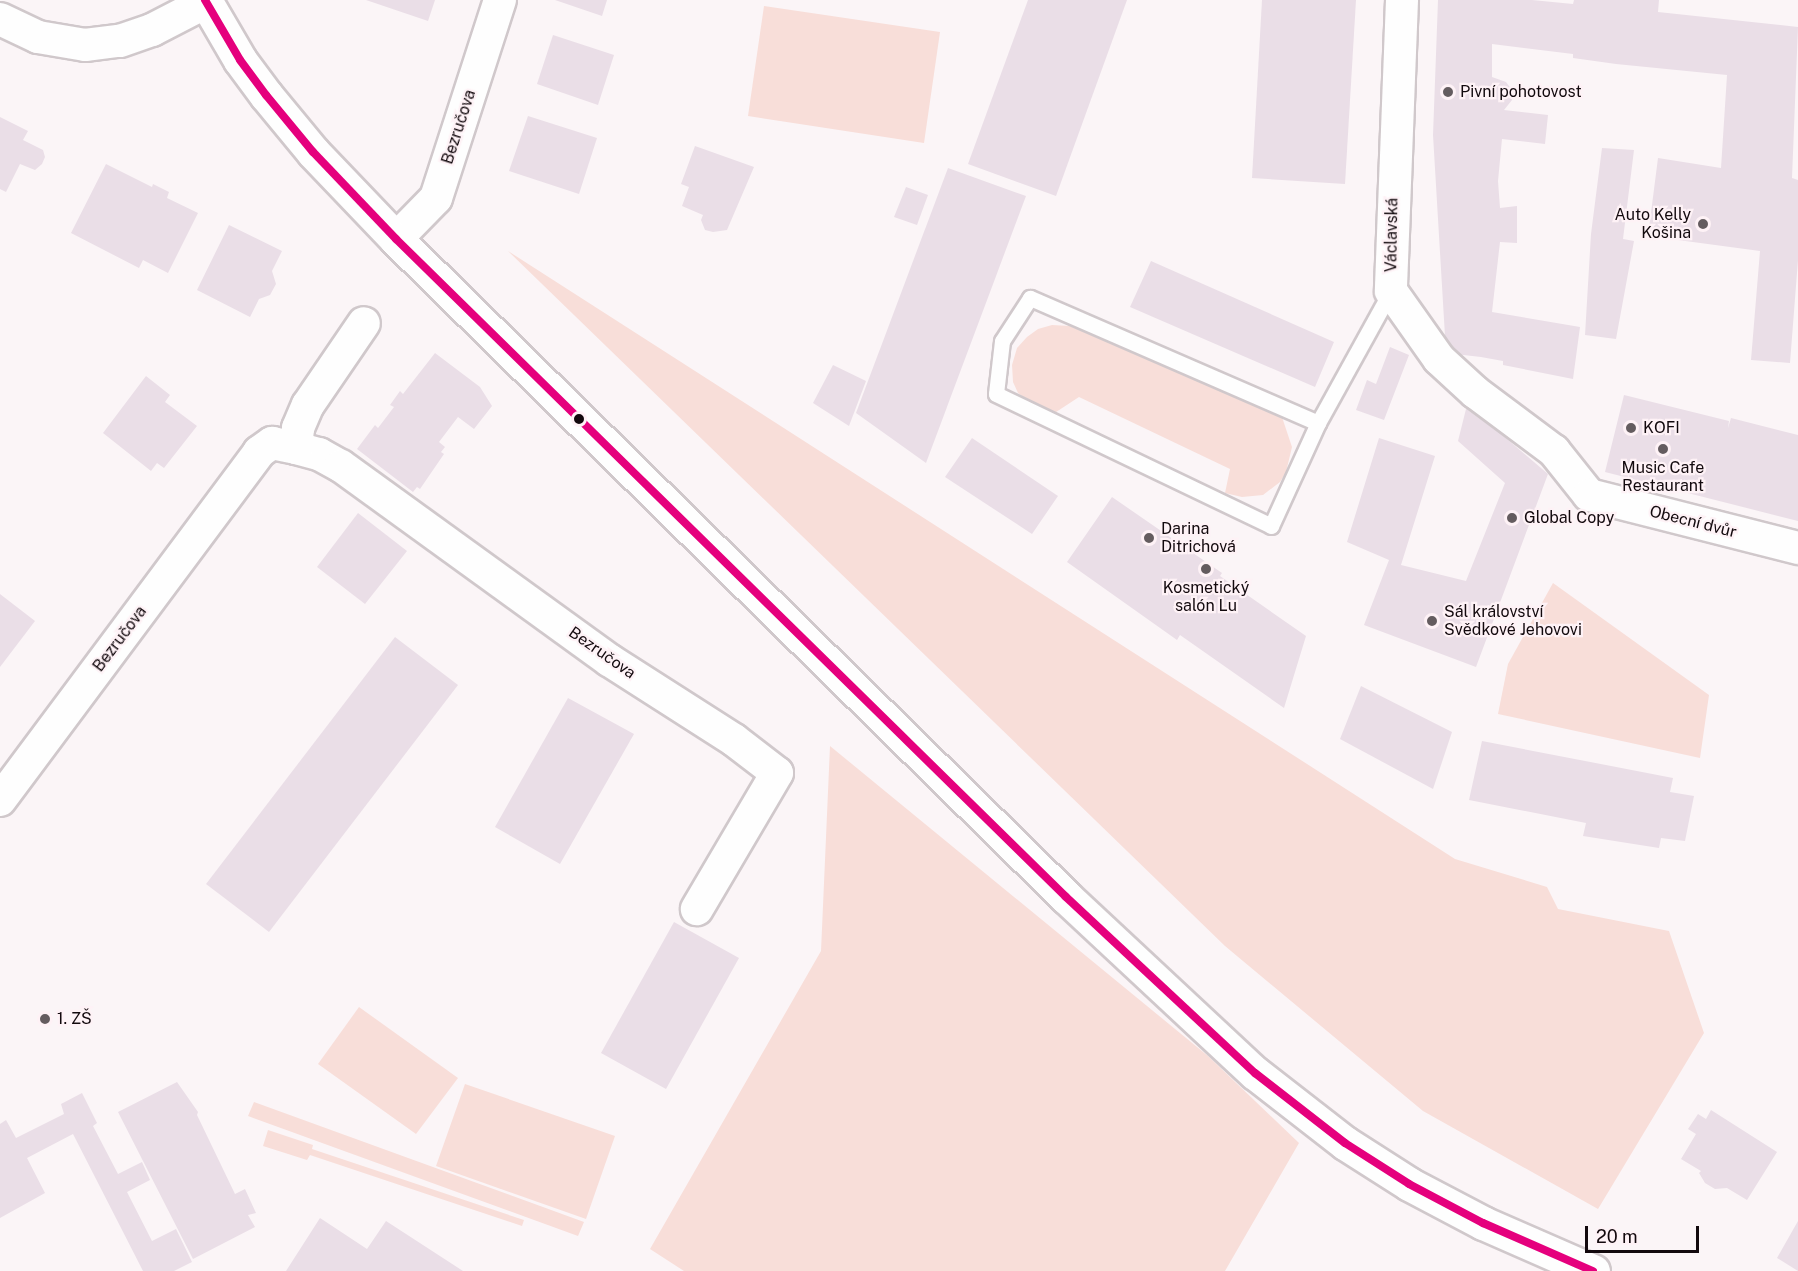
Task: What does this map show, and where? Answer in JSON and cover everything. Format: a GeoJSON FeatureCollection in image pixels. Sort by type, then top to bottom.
{"type":"FeatureCollection","features":[{"type":"Feature","properties":{"kind":"street","name":"Bezručova"},"geometry":{"type":"LineString","coordinates":[[396,239],[436,198],[500,0]]}},
{"type":"Feature","properties":{"kind":"street","name":"Václavská"},"geometry":{"type":"LineString","coordinates":[[1402,0],[1391,291],[1439,359],[1475,392],[1554,451],[1589,495]]}},
{"type":"Feature","properties":{"kind":"street"},"geometry":{"type":"LineString","coordinates":[[0,19],[38,37],[85,45],[120,41],[152,30],[205,1],[240,60],[266,95],[313,152],[396,239],[1058,888],[1255,1073],[1345,1143],[1409,1184],[1483,1223],[1593,1271]]}},
{"type":"Feature","properties":{"kind":"street"},"geometry":{"type":"LineString","coordinates":[[296,448],[298,428],[309,405],[364,323]]}},
{"type":"Feature","properties":{"kind":"street","name":"Bezručova"},"geometry":{"type":"LineString","coordinates":[[0,800],[259,452],[272,444],[319,454],[341,466],[609,660],[734,740],[777,773],[697,909]]}},
{"type":"Feature","properties":{"kind":"street","name":"Obecní dvůr"},"geometry":{"type":"LineString","coordinates":[[1589,495],[1798,548]]}},
{"type":"Feature","properties":{"kind":"lane"},"geometry":{"type":"LineString","coordinates":[[1318,423],[1030,298],[1002,341],[996,394],[1271,526],[1318,423],[1391,291]]}},
{"type":"Feature","properties":{"kind":"shaded area"},"geometry":{"type":"Polygon","coordinates":[[[764,6],[940,32],[924,143],[748,116],[764,6]]]}},
{"type":"Feature","properties":{"kind":"shaded area"},"geometry":{"type":"Polygon","coordinates":[[[508,251],[1455,859],[1547,887],[1558,909],[1669,931],[1704,1033],[1598,1209],[1423,1111],[1225,946],[508,251]]]}},
{"type":"Feature","properties":{"kind":"shaded area"},"geometry":{"type":"Polygon","coordinates":[[[1052,325],[1070,326],[1282,417],[1292,447],[1286,472],[1280,482],[1263,495],[1242,497],[1225,493],[1230,469],[1079,397],[1050,416],[1018,393],[1013,382],[1012,365],[1017,348],[1027,337],[1038,329],[1052,325]]]}},
{"type":"Feature","properties":{"kind":"shaded area"},"geometry":{"type":"Polygon","coordinates":[[[1553,583],[1709,695],[1700,758],[1498,714],[1508,664],[1553,583]]]}},
{"type":"Feature","properties":{"kind":"shaded area"},"geometry":{"type":"Polygon","coordinates":[[[830,746],[1208,1056],[1299,1143],[1225,1271],[684,1271],[650,1249],[821,951],[830,746]]]}},
{"type":"Feature","properties":{"kind":"shaded area"},"geometry":{"type":"Polygon","coordinates":[[[359,1007],[458,1078],[416,1134],[318,1064],[359,1007]]]}},
{"type":"Feature","properties":{"kind":"shaded area"},"geometry":{"type":"Polygon","coordinates":[[[465,1084],[615,1136],[586,1219],[436,1166],[465,1084]]]}},
{"type":"Feature","properties":{"kind":"shaded area"},"geometry":{"type":"Polygon","coordinates":[[[254,1102],[584,1222],[578,1236],[248,1116],[254,1102]]]}},
{"type":"Feature","properties":{"kind":"shaded area"},"geometry":{"type":"Polygon","coordinates":[[[268,1130],[313,1145],[312,1149],[524,1220],[522,1226],[310,1155],[307,1160],[263,1146],[268,1130]]]}},
{"type":"Feature","properties":{"kind":"building"},"geometry":{"type":"Polygon","coordinates":[[[366,0],[435,0],[428,21],[366,0]]]}},
{"type":"Feature","properties":{"kind":"building"},"geometry":{"type":"Polygon","coordinates":[[[555,0],[607,0],[602,16],[555,0]]]}},
{"type":"Feature","properties":{"kind":"building"},"geometry":{"type":"Polygon","coordinates":[[[1028,0],[1127,0],[1056,196],[968,164],[1028,0]]]}},
{"type":"Feature","properties":{"kind":"building"},"geometry":{"type":"Polygon","coordinates":[[[1262,0],[1356,0],[1345,184],[1252,178],[1262,0]]]}},
{"type":"Feature","properties":{"kind":"building"},"geometry":{"type":"Polygon","coordinates":[[[1438,0],[1532,0],[1573,4],[1574,0],[1659,0],[1658,12],[1798,27],[1792,178],[1798,180],[1798,260],[1790,363],[1751,360],[1760,251],[1648,236],[1658,158],[1721,168],[1727,75],[1616,64],[1573,58],[1573,54],[1492,44],[1492,77],[1506,82],[1512,90],[1512,100],[1504,110],[1548,115],[1545,144],[1502,139],[1498,181],[1500,208],[1517,206],[1517,243],[1500,242],[1492,312],[1580,327],[1573,379],[1503,365],[1503,361],[1446,353],[1433,135],[1438,0]]]}},
{"type":"Feature","properties":{"kind":"building"},"geometry":{"type":"Polygon","coordinates":[[[553,35],[614,55],[598,105],[537,84],[553,35]]]}},
{"type":"Feature","properties":{"kind":"building"},"geometry":{"type":"Polygon","coordinates":[[[528,116],[597,138],[579,194],[509,171],[528,116]]]}},
{"type":"Feature","properties":{"kind":"building"},"geometry":{"type":"Polygon","coordinates":[[[0,117],[28,131],[23,140],[43,150],[45,157],[42,164],[35,170],[20,164],[6,192],[0,189],[0,117]]]}},
{"type":"Feature","properties":{"kind":"building"},"geometry":{"type":"Polygon","coordinates":[[[695,146],[754,167],[727,230],[713,232],[705,230],[701,220],[703,215],[682,206],[689,187],[681,184],[695,146]]]}},
{"type":"Feature","properties":{"kind":"building"},"geometry":{"type":"Polygon","coordinates":[[[1602,148],[1634,150],[1623,239],[1634,241],[1616,339],[1585,335],[1591,234],[1602,148]]]}},
{"type":"Feature","properties":{"kind":"building"},"geometry":{"type":"Polygon","coordinates":[[[106,164],[152,187],[153,184],[169,192],[167,198],[198,213],[168,273],[143,260],[139,268],[71,233],[106,164]]]}},
{"type":"Feature","properties":{"kind":"building"},"geometry":{"type":"Polygon","coordinates":[[[948,168],[1026,196],[926,463],[856,413],[948,168]]]}},
{"type":"Feature","properties":{"kind":"building"},"geometry":{"type":"Polygon","coordinates":[[[906,187],[928,195],[917,225],[894,217],[906,187]]]}},
{"type":"Feature","properties":{"kind":"building"},"geometry":{"type":"Polygon","coordinates":[[[229,225],[282,251],[272,271],[276,284],[270,295],[259,299],[250,317],[197,290],[229,225]]]}},
{"type":"Feature","properties":{"kind":"building"},"geometry":{"type":"Polygon","coordinates":[[[1151,261],[1334,342],[1315,387],[1130,307],[1151,261]]]}},
{"type":"Feature","properties":{"kind":"building"},"geometry":{"type":"Polygon","coordinates":[[[1390,347],[1409,355],[1384,420],[1356,410],[1367,380],[1376,384],[1390,347]]]}},
{"type":"Feature","properties":{"kind":"building"},"geometry":{"type":"Polygon","coordinates":[[[435,353],[480,387],[492,406],[474,429],[458,417],[439,442],[445,447],[441,452],[444,454],[420,489],[417,487],[413,492],[357,449],[375,425],[378,428],[394,407],[390,405],[400,391],[403,394],[435,353]]]}},
{"type":"Feature","properties":{"kind":"building"},"geometry":{"type":"Polygon","coordinates":[[[833,365],[866,381],[849,426],[813,403],[833,365]]]}},
{"type":"Feature","properties":{"kind":"building"},"geometry":{"type":"Polygon","coordinates":[[[146,376],[170,395],[165,402],[197,426],[164,468],[157,463],[151,471],[103,433],[146,376]]]}},
{"type":"Feature","properties":{"kind":"building"},"geometry":{"type":"Polygon","coordinates":[[[1624,395],[1729,421],[1728,428],[1731,418],[1798,435],[1798,521],[1605,472],[1624,395]]]}},
{"type":"Feature","properties":{"kind":"building"},"geometry":{"type":"Polygon","coordinates":[[[1467,405],[1548,474],[1476,667],[1364,625],[1389,560],[1347,542],[1379,438],[1435,456],[1401,565],[1466,581],[1505,483],[1458,441],[1467,405]]]}},
{"type":"Feature","properties":{"kind":"building"},"geometry":{"type":"Polygon","coordinates":[[[972,438],[1058,496],[1032,534],[945,477],[972,438]]]}},
{"type":"Feature","properties":{"kind":"building"},"geometry":{"type":"Polygon","coordinates":[[[1112,497],[1222,573],[1220,576],[1306,636],[1284,708],[1180,635],[1177,640],[1067,562],[1112,497]]]}},
{"type":"Feature","properties":{"kind":"building"},"geometry":{"type":"Polygon","coordinates":[[[358,513],[407,551],[365,604],[317,567],[358,513]]]}},
{"type":"Feature","properties":{"kind":"building"},"geometry":{"type":"Polygon","coordinates":[[[0,594],[35,621],[0,667],[0,594]]]}},
{"type":"Feature","properties":{"kind":"building"},"geometry":{"type":"Polygon","coordinates":[[[395,637],[458,685],[269,932],[206,884],[395,637]]]}},
{"type":"Feature","properties":{"kind":"building"},"geometry":{"type":"Polygon","coordinates":[[[1361,686],[1452,732],[1433,789],[1340,739],[1361,686]]]}},
{"type":"Feature","properties":{"kind":"building"},"geometry":{"type":"Polygon","coordinates":[[[568,698],[634,734],[560,864],[495,827],[568,698]]]}},
{"type":"Feature","properties":{"kind":"building"},"geometry":{"type":"Polygon","coordinates":[[[1482,741],[1673,778],[1670,792],[1694,796],[1685,841],[1661,838],[1659,848],[1583,836],[1586,823],[1469,800],[1482,741]]]}},
{"type":"Feature","properties":{"kind":"building"},"geometry":{"type":"Polygon","coordinates":[[[674,922],[739,958],[666,1089],[601,1053],[674,922]]]}},
{"type":"Feature","properties":{"kind":"building"},"geometry":{"type":"Polygon","coordinates":[[[177,1082],[198,1112],[197,1115],[235,1194],[245,1189],[256,1213],[248,1215],[255,1227],[193,1259],[118,1112],[177,1082]]]}},
{"type":"Feature","properties":{"kind":"building"},"geometry":{"type":"Polygon","coordinates":[[[82,1093],[97,1123],[93,1126],[118,1174],[142,1162],[150,1180],[127,1192],[152,1241],[176,1229],[192,1262],[174,1271],[143,1271],[73,1134],[27,1158],[45,1193],[0,1218],[0,1124],[6,1120],[16,1138],[64,1114],[61,1104],[82,1093]]]}},
{"type":"Feature","properties":{"kind":"building"},"geometry":{"type":"Polygon","coordinates":[[[1711,1110],[1777,1152],[1747,1200],[1727,1188],[1715,1189],[1705,1183],[1699,1173],[1701,1171],[1681,1159],[1696,1134],[1688,1129],[1698,1114],[1706,1119],[1711,1110]]]}},
{"type":"Feature","properties":{"kind":"building"},"geometry":{"type":"Polygon","coordinates":[[[320,1218],[367,1249],[386,1221],[463,1271],[286,1271],[320,1218]]]}},
{"type":"Feature","properties":{"kind":"building"},"geometry":{"type":"Polygon","coordinates":[[[1798,1221],[1798,1271],[1777,1258],[1798,1221]]]}},
{"type":"Feature","properties":{"kind":"transit line"},"geometry":{"type":"LineString","coordinates":[[205,0],[240,60],[266,95],[313,152],[396,239],[1066,897],[1255,1073],[1345,1143],[1409,1184],[1483,1223],[1593,1271]]}},
{"type":"Feature","properties":{"kind":"place","name":"Pivní pohotovost"},"geometry":{"type":"Point","coordinates":[1448,92]}},
{"type":"Feature","properties":{"kind":"place","name":"Auto Kelly Košina"},"geometry":{"type":"Point","coordinates":[1703,224]}},
{"type":"Feature","properties":{"kind":"place","name":"KOFI"},"geometry":{"type":"Point","coordinates":[1631,428]}},
{"type":"Feature","properties":{"kind":"place","name":"Music Cafe Restaurant"},"geometry":{"type":"Point","coordinates":[1663,449]}},
{"type":"Feature","properties":{"kind":"place","name":"Global Copy"},"geometry":{"type":"Point","coordinates":[1512,518]}},
{"type":"Feature","properties":{"kind":"place","name":"Darina Ditrichová"},"geometry":{"type":"Point","coordinates":[1149,538]}},
{"type":"Feature","properties":{"kind":"place","name":"Kosmetický salón Lu"},"geometry":{"type":"Point","coordinates":[1206,569]}},
{"type":"Feature","properties":{"kind":"place","name":"Sál království Svědkové Jehovovi"},"geometry":{"type":"Point","coordinates":[1432,621]}},
{"type":"Feature","properties":{"kind":"place","name":"1. ZŠ"},"geometry":{"type":"Point","coordinates":[45,1019]}}]}
